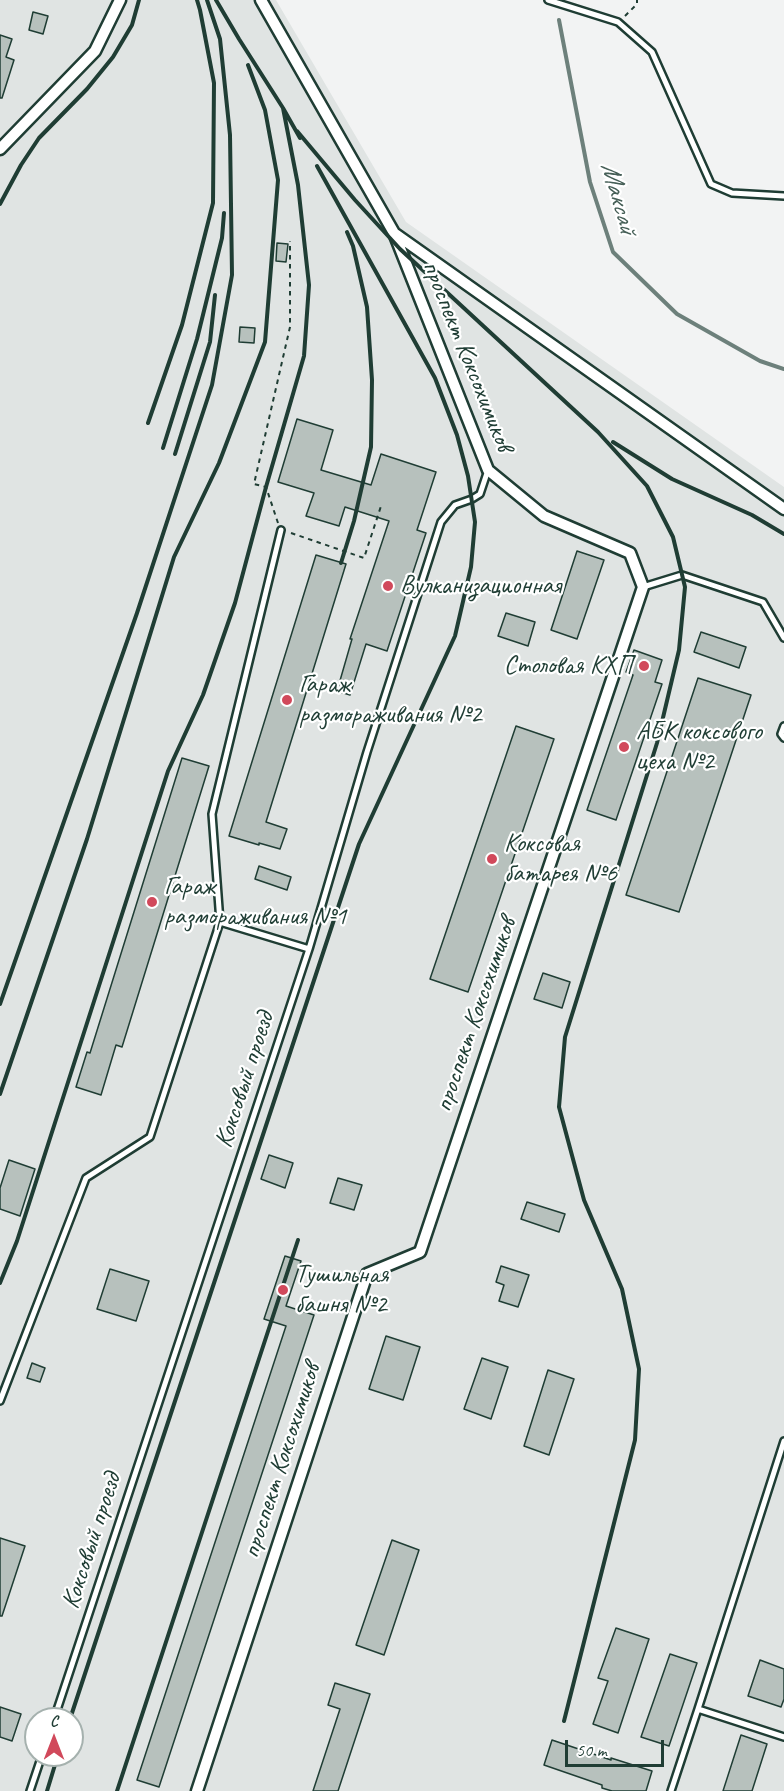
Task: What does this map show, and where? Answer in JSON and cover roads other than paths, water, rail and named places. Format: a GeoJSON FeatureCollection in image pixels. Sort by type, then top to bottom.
{"type":"FeatureCollection","features":[{"type":"Feature","properties":{"kind":"street"},"geometry":{"type":"LineString","coordinates":[[0,149],[95,51],[120,0]]}},
{"type":"Feature","properties":{"kind":"street","name":"проспект Коксохимиков"},"geometry":{"type":"LineString","coordinates":[[197,1791],[367,1274],[420,1252],[643,587],[630,554],[544,516],[488,470],[394,233],[261,0]]}},
{"type":"Feature","properties":{"kind":"street"},"geometry":{"type":"LineString","coordinates":[[394,233],[784,508]]}},
{"type":"Feature","properties":{"kind":"lane"},"geometry":{"type":"LineString","coordinates":[[548,0],[618,22],[652,52],[711,184],[732,193],[784,196]]}},
{"type":"Feature","properties":{"kind":"lane","name":"Коксовый проезд"},"geometry":{"type":"LineString","coordinates":[[58,1707],[309,949],[367,752],[441,522],[455,505],[472,500],[480,494],[488,470]]}},
{"type":"Feature","properties":{"kind":"lane"},"geometry":{"type":"LineString","coordinates":[[0,1401],[86,1178],[150,1137],[220,922],[212,814],[281,530]]}},
{"type":"Feature","properties":{"kind":"lane"},"geometry":{"type":"LineString","coordinates":[[643,587],[682,575],[763,602],[784,638]]}},
{"type":"Feature","properties":{"kind":"lane"},"geometry":{"type":"LineString","coordinates":[[784,726],[781,734],[784,738]]}},
{"type":"Feature","properties":{"kind":"lane"},"geometry":{"type":"LineString","coordinates":[[220,922],[309,949]]}},
{"type":"Feature","properties":{"kind":"lane"},"geometry":{"type":"LineString","coordinates":[[671,1791],[784,1441]]}},
{"type":"Feature","properties":{"kind":"lane"},"geometry":{"type":"LineString","coordinates":[[698,1709],[784,1737]]}},
{"type":"Feature","properties":{"kind":"lane"},"geometry":{"type":"LineString","coordinates":[[30,1791],[38,1767]]}},
{"type":"Feature","properties":{"kind":"waterway","name":"Максай"},"geometry":{"type":"LineString","coordinates":[[559,20],[590,182],[613,252],[677,314],[760,361],[784,369]]}},
{"type":"Feature","properties":{"kind":"railway"},"geometry":{"type":"LineString","coordinates":[[0,204],[39,138],[87,89],[113,57],[132,25],[139,0]]}},
{"type":"Feature","properties":{"kind":"railway"},"geometry":{"type":"LineString","coordinates":[[148,423],[182,325],[213,203],[214,83],[197,0]]}},
{"type":"Feature","properties":{"kind":"railway"},"geometry":{"type":"LineString","coordinates":[[0,1004],[137,613],[212,385],[232,275],[230,135],[220,39],[207,0]]}},
{"type":"Feature","properties":{"kind":"railway"},"geometry":{"type":"LineString","coordinates":[[0,1283],[17,1241],[168,771],[203,695],[235,603],[304,356],[309,285],[298,185],[283,108],[216,0]]}},
{"type":"Feature","properties":{"kind":"railway"},"geometry":{"type":"LineString","coordinates":[[0,1094],[87,839],[174,557],[219,463],[265,342],[278,180],[265,110],[248,65]]}},
{"type":"Feature","properties":{"kind":"railway"},"geometry":{"type":"LineString","coordinates":[[283,108],[300,138]]}},
{"type":"Feature","properties":{"kind":"railway"},"geometry":{"type":"LineString","coordinates":[[297,131],[400,249],[598,432],[647,486],[673,537],[685,587],[679,650],[657,743],[565,1037],[559,1107],[584,1200],[622,1289],[639,1369],[635,1440],[564,1721]]}},
{"type":"Feature","properties":{"kind":"railway"},"geometry":{"type":"LineString","coordinates":[[74,1707],[359,844],[455,636],[471,567],[475,522],[468,476],[457,435],[435,378],[317,166]]}},
{"type":"Feature","properties":{"kind":"railway"},"geometry":{"type":"LineString","coordinates":[[163,448],[197,339],[222,238],[224,213]]}},
{"type":"Feature","properties":{"kind":"railway"},"geometry":{"type":"LineString","coordinates":[[341,563],[354,521],[371,447],[372,380],[367,307],[353,246],[347,232]]}},
{"type":"Feature","properties":{"kind":"railway"},"geometry":{"type":"LineString","coordinates":[[175,454],[210,342],[215,295]]}},
{"type":"Feature","properties":{"kind":"railway"},"geometry":{"type":"LineString","coordinates":[[613,442],[672,479],[752,515],[784,534]]}},
{"type":"Feature","properties":{"kind":"railway"},"geometry":{"type":"LineString","coordinates":[[117,1791],[298,1240]]}},
{"type":"Feature","properties":{"kind":"railway"},"geometry":{"type":"LineString","coordinates":[[47,1791],[54,1767]]}},
{"type":"Feature","properties":{"kind":"place","name":"Вулканизационная"},"geometry":{"type":"Point","coordinates":[388,586]}},
{"type":"Feature","properties":{"kind":"place","name":"Столовая КХП"},"geometry":{"type":"Point","coordinates":[644,666]}},
{"type":"Feature","properties":{"kind":"place","name":"Гараж размораживания №2"},"geometry":{"type":"Point","coordinates":[287,700]}},
{"type":"Feature","properties":{"kind":"place","name":"АБК коксового цеха №2"},"geometry":{"type":"Point","coordinates":[624,747]}},
{"type":"Feature","properties":{"kind":"place","name":"Коксовая батарея №6"},"geometry":{"type":"Point","coordinates":[492,859]}},
{"type":"Feature","properties":{"kind":"place","name":"Гараж размораживания №1"},"geometry":{"type":"Point","coordinates":[152,902]}},
{"type":"Feature","properties":{"kind":"place","name":"Тушильная башня №2"},"geometry":{"type":"Point","coordinates":[283,1290]}}]}
